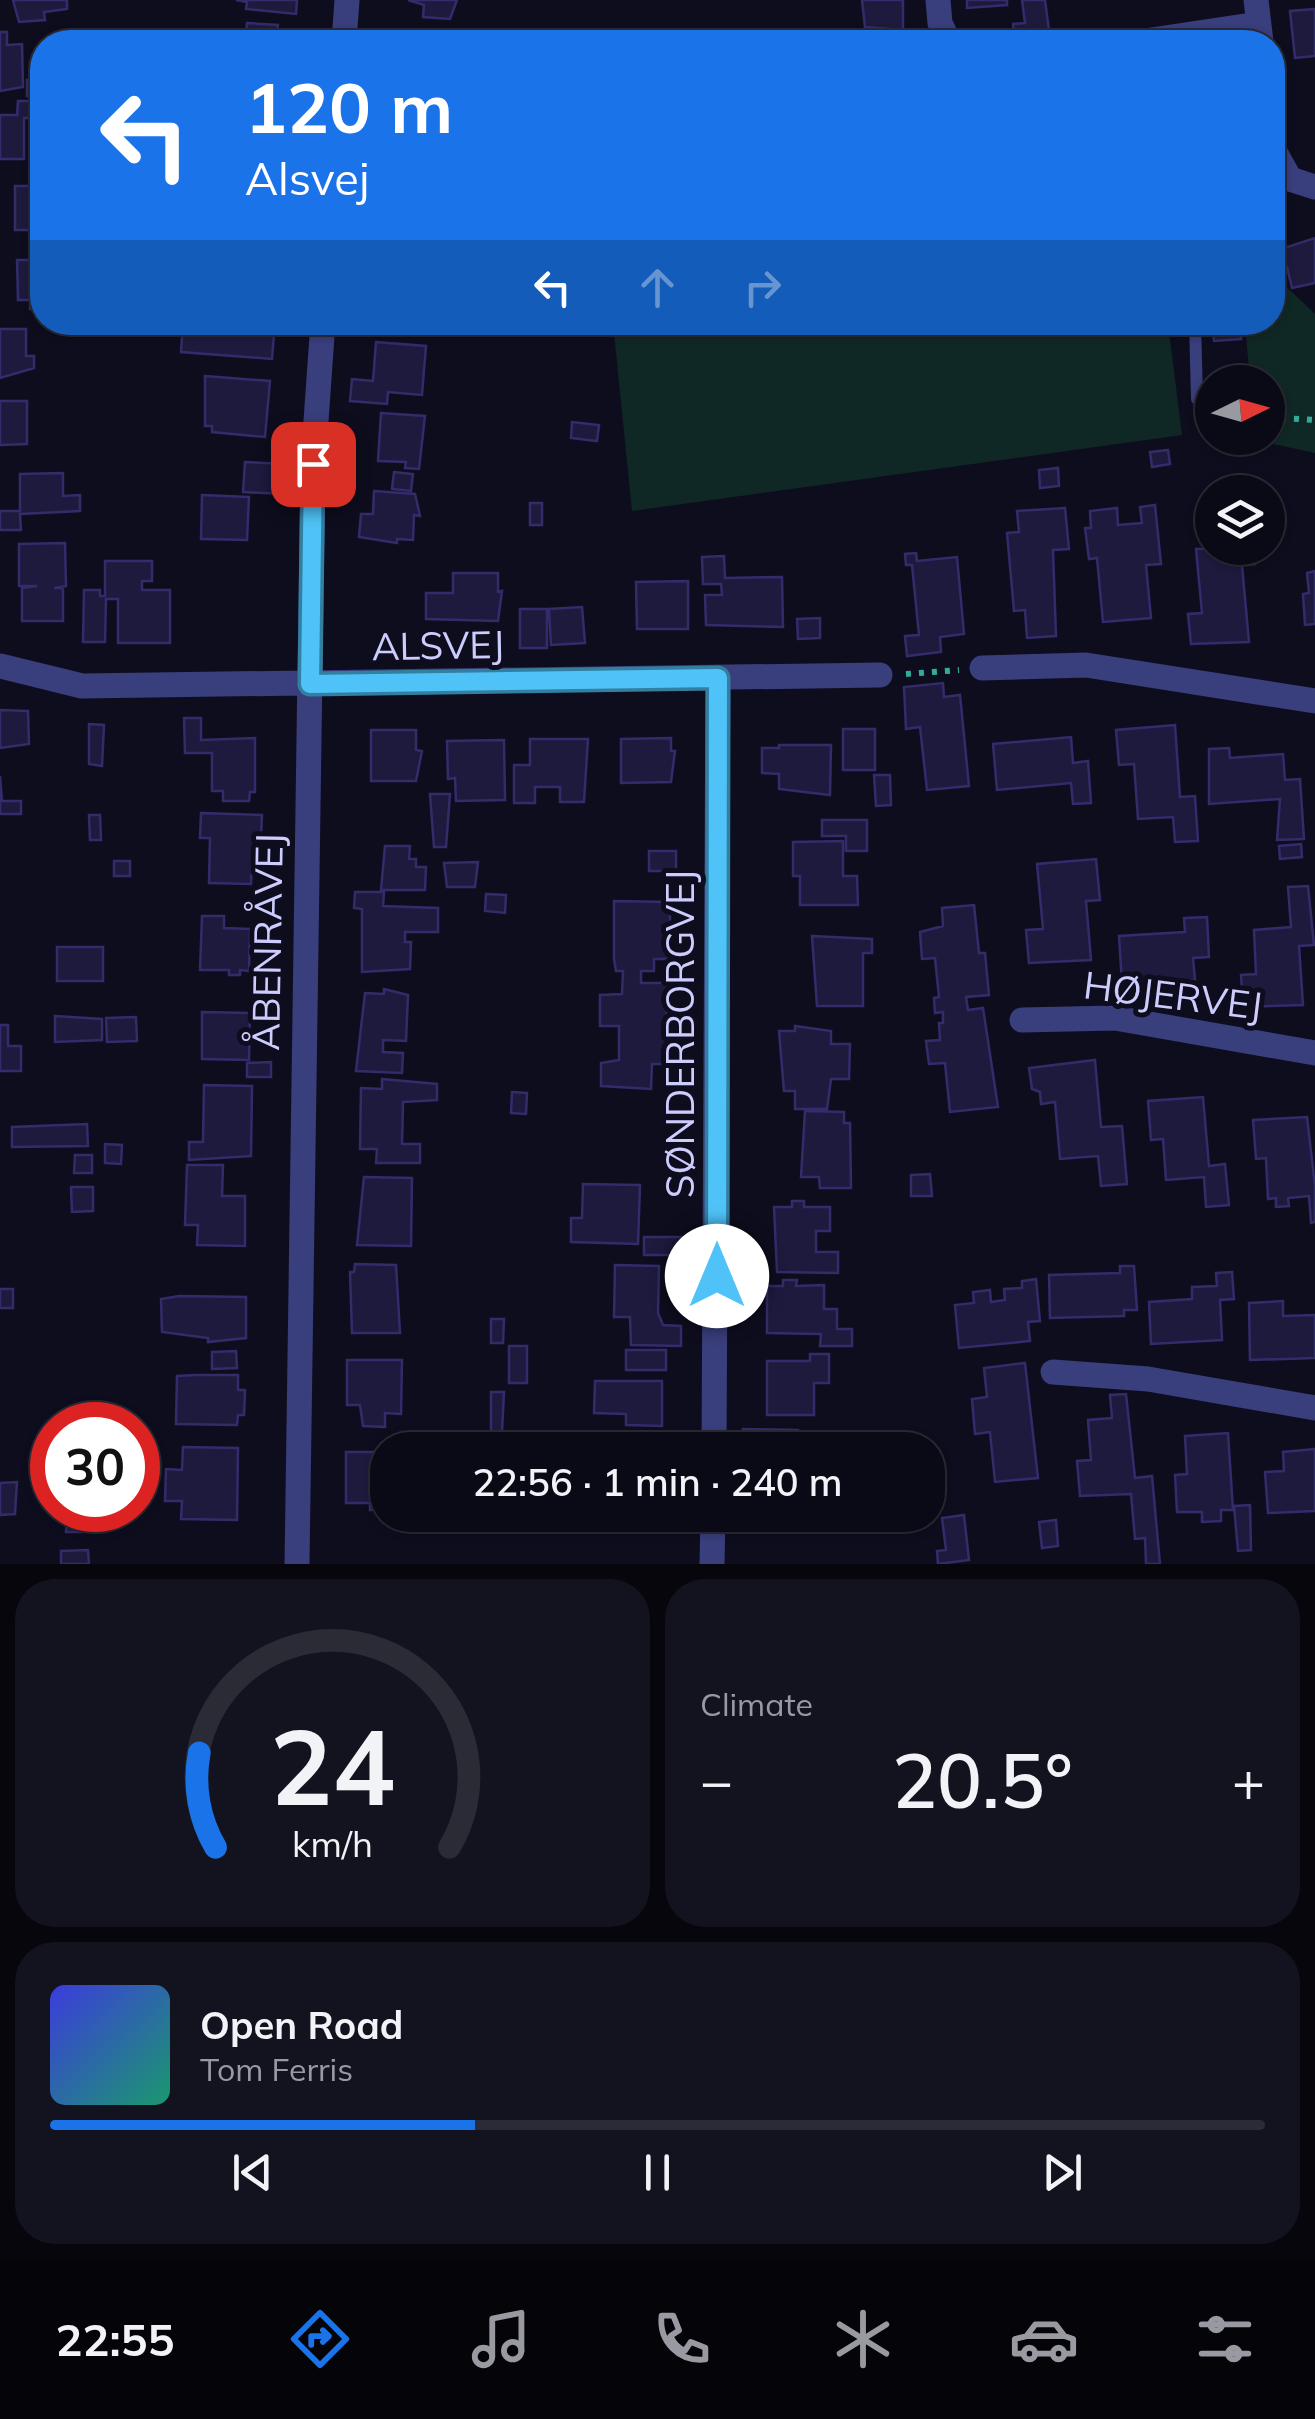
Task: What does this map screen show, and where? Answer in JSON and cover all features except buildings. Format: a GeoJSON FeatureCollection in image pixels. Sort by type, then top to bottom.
{"type":"FeatureCollection","features":[{"type":"Feature","properties":{"kind":"street"},"geometry":{"type":"LineString","coordinates":[[345,30],[347,0]]}},
{"type":"Feature","properties":{"kind":"street"},"geometry":{"type":"LineString","coordinates":[[938,0],[943,30]]}},
{"type":"Feature","properties":{"kind":"street"},"geometry":{"type":"LineString","coordinates":[[1210,30],[1258,22]]}},
{"type":"Feature","properties":{"kind":"street"},"geometry":{"type":"LineString","coordinates":[[1285,189],[1315,187]]}},
{"type":"Feature","properties":{"kind":"street","name":"ÅBENRÅVEJ"},"geometry":{"type":"LineString","coordinates":[[298,1564],[313,464],[322,335]]}},
{"type":"Feature","properties":{"kind":"street"},"geometry":{"type":"LineString","coordinates":[[982,668],[1086,665],[1315,702]]}},
{"type":"Feature","properties":{"kind":"street","name":"ALSVEJ"},"geometry":{"type":"LineString","coordinates":[[0,666],[82,686],[893,674]]}},
{"type":"Feature","properties":{"kind":"street","name":"SØNDERBORGVEJ"},"geometry":{"type":"LineString","coordinates":[[714,1432],[718,678]]}},
{"type":"Feature","properties":{"kind":"street","name":"HØJERVEJ"},"geometry":{"type":"LineString","coordinates":[[1022,1020],[1115,1018],[1315,1053]]}},
{"type":"Feature","properties":{"kind":"street"},"geometry":{"type":"LineString","coordinates":[[1053,1372],[1148,1380],[1315,1408]]}},
{"type":"Feature","properties":{"kind":"street"},"geometry":{"type":"LineString","coordinates":[[712,1564],[713,1532]]}},
{"type":"Feature","properties":{"kind":"lane"},"geometry":{"type":"LineString","coordinates":[[1195,335],[1196,365]]}},
{"type":"Feature","properties":{"kind":"path"},"geometry":{"type":"LineString","coordinates":[[1285,418],[1315,420]]}},
{"type":"Feature","properties":{"kind":"path"},"geometry":{"type":"LineString","coordinates":[[893,674],[982,668]]}},
{"type":"Feature","properties":{"kind":"green space"},"geometry":{"type":"Polygon","coordinates":[[[1285,285],[1315,314],[1315,453],[1285,446],[1285,365],[1249,365],[1246,335],[1285,335],[1285,285]]]}},
{"type":"Feature","properties":{"kind":"green space"},"geometry":{"type":"Polygon","coordinates":[[[614,335],[1170,335],[1182,435],[632,511],[614,335]]]}},
{"type":"Feature","properties":{"kind":"route"},"geometry":{"type":"LineString","coordinates":[[313,464],[310,684],[718,678],[717,1276]]}}]}
